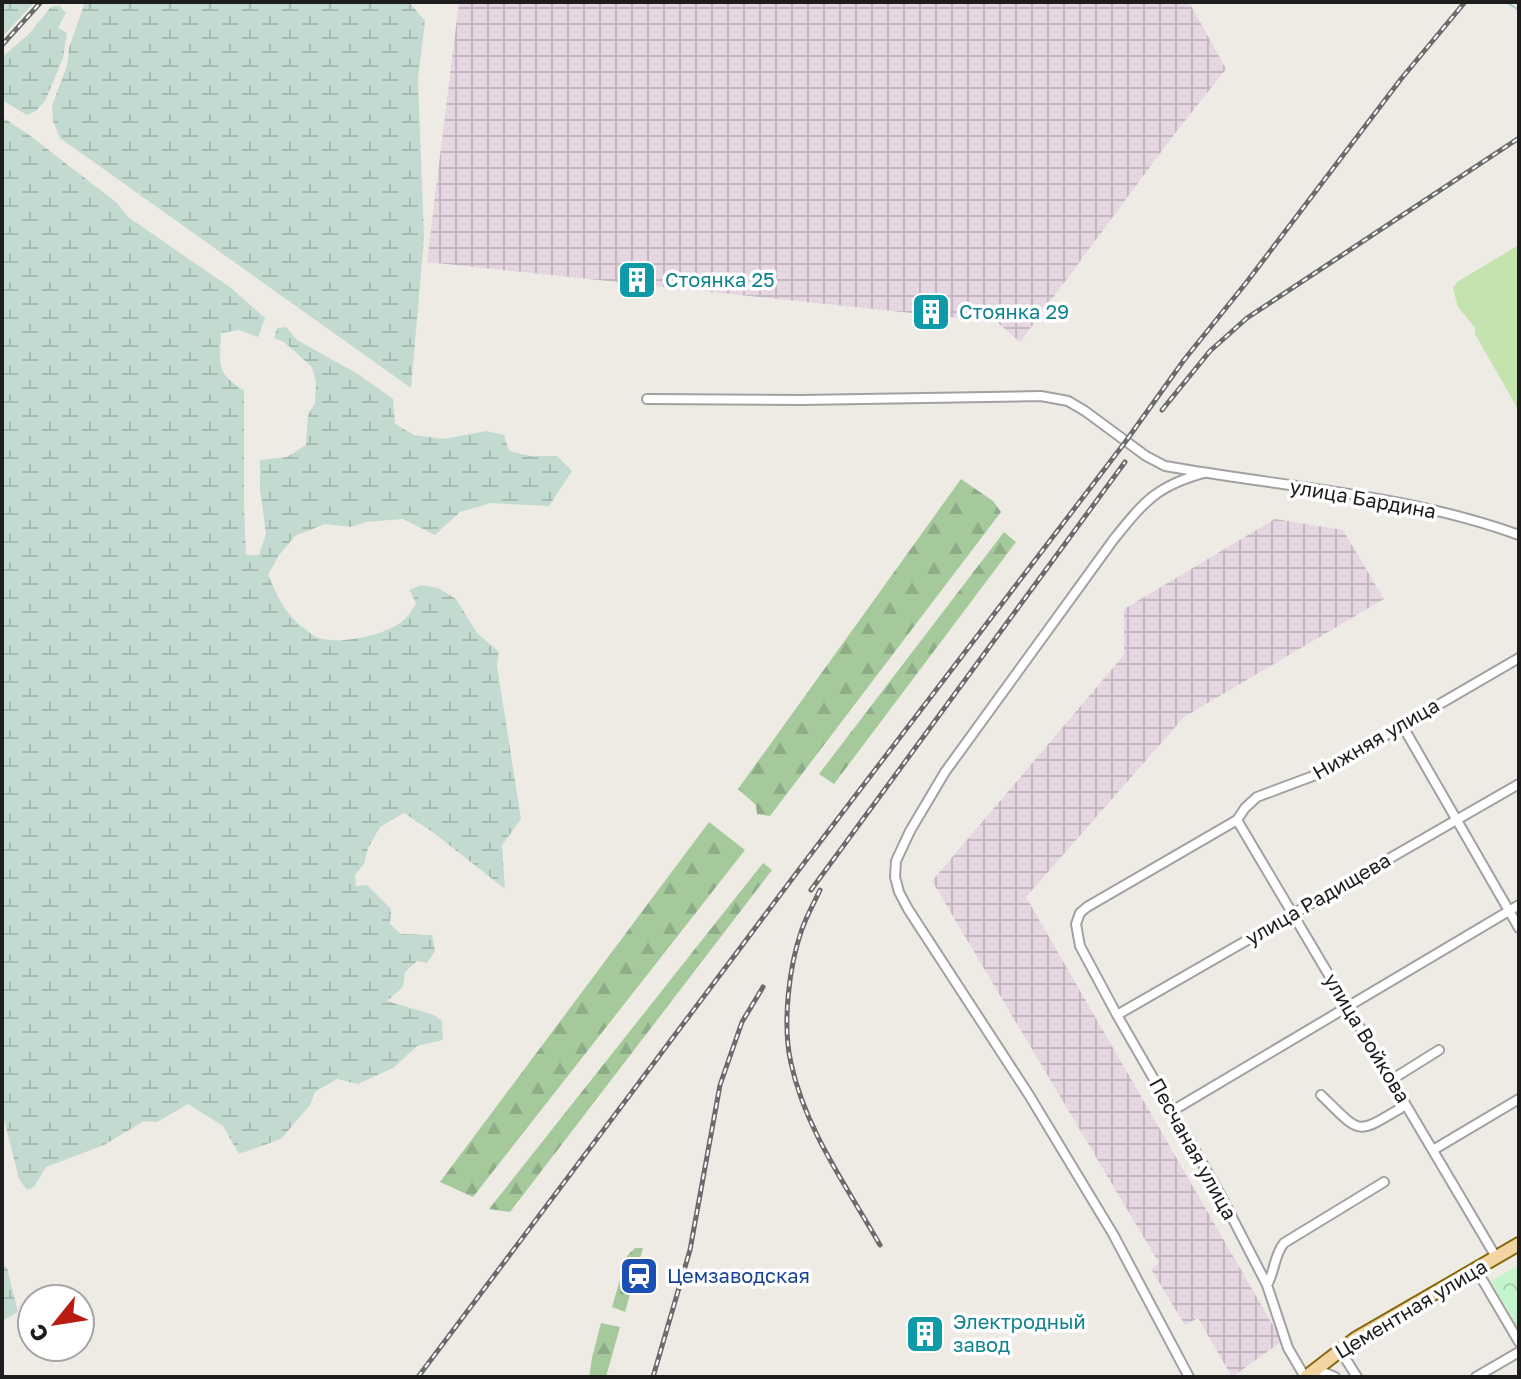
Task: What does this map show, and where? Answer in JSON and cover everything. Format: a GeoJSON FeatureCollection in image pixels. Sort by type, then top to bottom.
{"type":"FeatureCollection","features":[{"type":"Feature","properties":{"kind":"main road","name":"Цементная улица"},"geometry":{"type":"LineString","coordinates":[[1309,1374],[1355,1339],[1519,1244]]}},
{"type":"Feature","properties":{"kind":"street","name":"улица Бардина"},"geometry":{"type":"LineString","coordinates":[[647,399],[1041,396],[1068,401],[1165,466],[1407,504],[1519,535]]}},
{"type":"Feature","properties":{"kind":"street"},"geometry":{"type":"LineString","coordinates":[[1189,1377],[1113,1234],[1029,1095],[908,909],[895,877],[896,861],[910,831],[945,772],[1114,539],[1157,493],[1181,480],[1204,473]]}},
{"type":"Feature","properties":{"kind":"street","name":"Нижняя улица"},"geometry":{"type":"LineString","coordinates":[[1076,924],[1080,913],[1087,907],[1237,820],[1257,797],[1321,773],[1519,658]]}},
{"type":"Feature","properties":{"kind":"street"},"geometry":{"type":"LineString","coordinates":[[1402,725],[1519,928]]}},
{"type":"Feature","properties":{"kind":"street","name":"улица Радищева"},"geometry":{"type":"LineString","coordinates":[[1117,1015],[1519,784]]}},
{"type":"Feature","properties":{"kind":"street","name":"улица Войкова"},"geometry":{"type":"LineString","coordinates":[[1237,820],[1496,1257]]}},
{"type":"Feature","properties":{"kind":"street"},"geometry":{"type":"LineString","coordinates":[[1172,1111],[1519,905]]}},
{"type":"Feature","properties":{"kind":"street","name":"Песчаная улица"},"geometry":{"type":"LineString","coordinates":[[1076,924],[1080,946],[1221,1196],[1267,1285],[1288,1348],[1309,1374]]}},
{"type":"Feature","properties":{"kind":"street"},"geometry":{"type":"LineString","coordinates":[[1391,1080],[1439,1050]]}},
{"type":"Feature","properties":{"kind":"street"},"geometry":{"type":"LineString","coordinates":[[1321,1095],[1351,1125],[1360,1128],[1368,1128],[1406,1105]]}},
{"type":"Feature","properties":{"kind":"street"},"geometry":{"type":"LineString","coordinates":[[1433,1150],[1519,1099]]}},
{"type":"Feature","properties":{"kind":"street"},"geometry":{"type":"LineString","coordinates":[[1267,1285],[1277,1252],[1284,1243],[1384,1182]]}},
{"type":"Feature","properties":{"kind":"street"},"geometry":{"type":"LineString","coordinates":[[1476,1269],[1519,1342]]}},
{"type":"Feature","properties":{"kind":"street"},"geometry":{"type":"LineString","coordinates":[[1340,1350],[1357,1377]]}},
{"type":"Feature","properties":{"kind":"street"},"geometry":{"type":"LineString","coordinates":[[1476,1377],[1519,1352]]}},
{"type":"Feature","properties":{"kind":"street"},"geometry":{"type":"LineString","coordinates":[[1309,1374],[1335,1377]]}},
{"type":"Feature","properties":{"kind":"shaded area"},"geometry":{"type":"Polygon","coordinates":[[[459,2],[1189,2],[1226,69],[1020,342],[997,322],[427,262],[459,2]]]}},
{"type":"Feature","properties":{"kind":"shaded area"},"geometry":{"type":"Polygon","coordinates":[[[1275,519],[1343,530],[1384,599],[1184,717],[1026,897],[1282,1341],[1232,1377],[1198,1318],[1185,1325],[1151,1269],[1159,1263],[932,881],[1124,655],[1124,609],[1275,519]]]}},
{"type":"Feature","properties":{"kind":"green space"},"geometry":{"type":"Polygon","coordinates":[[[35,2],[2,37],[2,5],[35,2]]]}},
{"type":"Feature","properties":{"kind":"green space"},"geometry":{"type":"Polygon","coordinates":[[[85,2],[409,2],[425,21],[418,79],[424,238],[411,388],[60,138],[53,121],[52,106],[85,2]]]}},
{"type":"Feature","properties":{"kind":"green space"},"geometry":{"type":"Polygon","coordinates":[[[59,5],[66,13],[58,28],[67,33],[63,58],[45,101],[27,115],[2,100],[2,57],[29,34],[51,7],[59,5]]]}},
{"type":"Feature","properties":{"kind":"green space"},"geometry":{"type":"Polygon","coordinates":[[[5,119],[117,203],[128,217],[231,288],[265,318],[258,337],[239,330],[221,333],[221,367],[228,379],[244,390],[246,555],[259,555],[266,534],[260,460],[287,457],[306,445],[308,415],[315,403],[316,382],[312,367],[284,342],[274,338],[277,328],[286,327],[297,340],[358,374],[393,399],[395,424],[414,435],[444,439],[486,431],[504,435],[509,451],[530,456],[557,456],[572,471],[549,506],[491,503],[460,512],[435,535],[403,519],[365,522],[352,527],[325,524],[295,536],[268,575],[287,611],[316,637],[350,639],[387,630],[408,616],[416,604],[410,590],[421,585],[438,588],[456,599],[477,633],[499,652],[497,666],[521,819],[502,845],[505,889],[404,813],[380,827],[368,848],[364,864],[355,875],[356,886],[367,885],[391,909],[390,924],[401,934],[432,935],[435,951],[427,963],[417,961],[405,972],[403,987],[387,1001],[434,1015],[442,1021],[443,1040],[417,1046],[393,1068],[358,1084],[337,1079],[315,1092],[310,1105],[281,1139],[239,1154],[223,1126],[188,1104],[157,1122],[144,1121],[104,1145],[46,1167],[34,1187],[27,1190],[19,1179],[2,1111],[2,121],[5,119]]]}},
{"type":"Feature","properties":{"kind":"green space"},"geometry":{"type":"Polygon","coordinates":[[[1519,245],[1519,411],[1475,334],[1475,328],[1458,307],[1453,288],[1457,282],[1519,245]]]}},
{"type":"Feature","properties":{"kind":"green space"},"geometry":{"type":"Polygon","coordinates":[[[961,479],[993,501],[1001,512],[770,816],[757,814],[756,805],[738,789],[961,479]]]}},
{"type":"Feature","properties":{"kind":"green space"},"geometry":{"type":"Polygon","coordinates":[[[1004,532],[1016,542],[834,784],[819,774],[1004,532]]]}},
{"type":"Feature","properties":{"kind":"green space"},"geometry":{"type":"Polygon","coordinates":[[[709,822],[745,850],[473,1197],[440,1182],[709,822]]]}},
{"type":"Feature","properties":{"kind":"green space"},"geometry":{"type":"Polygon","coordinates":[[[763,863],[772,870],[510,1212],[489,1209],[763,863]]]}},
{"type":"Feature","properties":{"kind":"green space"},"geometry":{"type":"Polygon","coordinates":[[[635,1248],[643,1248],[625,1312],[612,1307],[627,1256],[635,1248]]]}},
{"type":"Feature","properties":{"kind":"green space"},"geometry":{"type":"Polygon","coordinates":[[[2,1264],[7,1268],[16,1313],[2,1321],[2,1264]]]}},
{"type":"Feature","properties":{"kind":"green space"},"geometry":{"type":"Polygon","coordinates":[[[1519,1265],[1519,1329],[1491,1281],[1519,1265]]]}},
{"type":"Feature","properties":{"kind":"green space"},"geometry":{"type":"Polygon","coordinates":[[[601,1323],[620,1327],[606,1377],[589,1377],[592,1358],[601,1323]]]}},
{"type":"Feature","properties":{"kind":"waterway"},"geometry":{"type":"LineString","coordinates":[[1506,2],[1519,10]]}},
{"type":"Feature","properties":{"kind":"railway"},"geometry":{"type":"LineString","coordinates":[[2,45],[41,2]]}},
{"type":"Feature","properties":{"kind":"railway"},"geometry":{"type":"LineString","coordinates":[[418,1377],[1126,441],[1184,360],[1401,79],[1465,2]]}},
{"type":"Feature","properties":{"kind":"railway"},"geometry":{"type":"LineString","coordinates":[[1162,410],[1210,351],[1247,318],[1519,138]]}},
{"type":"Feature","properties":{"kind":"railway"},"geometry":{"type":"LineString","coordinates":[[811,890],[1125,462]]}},
{"type":"Feature","properties":{"kind":"railway"},"geometry":{"type":"LineString","coordinates":[[820,890],[802,929],[794,960],[788,995],[788,1048],[806,1111],[880,1245]]}},
{"type":"Feature","properties":{"kind":"railway"},"geometry":{"type":"LineString","coordinates":[[653,1377],[690,1250],[720,1085],[742,1022],[763,987]]}},
{"type":"Feature","properties":{"kind":"place","name":"Стоянка 25"},"geometry":{"type":"Point","coordinates":[637,280]}},
{"type":"Feature","properties":{"kind":"place","name":"Стоянка 29"},"geometry":{"type":"Point","coordinates":[931,312]}},
{"type":"Feature","properties":{"kind":"place","name":"Цемзаводская"},"geometry":{"type":"Point","coordinates":[639,1276]}},
{"type":"Feature","properties":{"kind":"place","name":"Электродный завод"},"geometry":{"type":"Point","coordinates":[925,1334]}}]}
